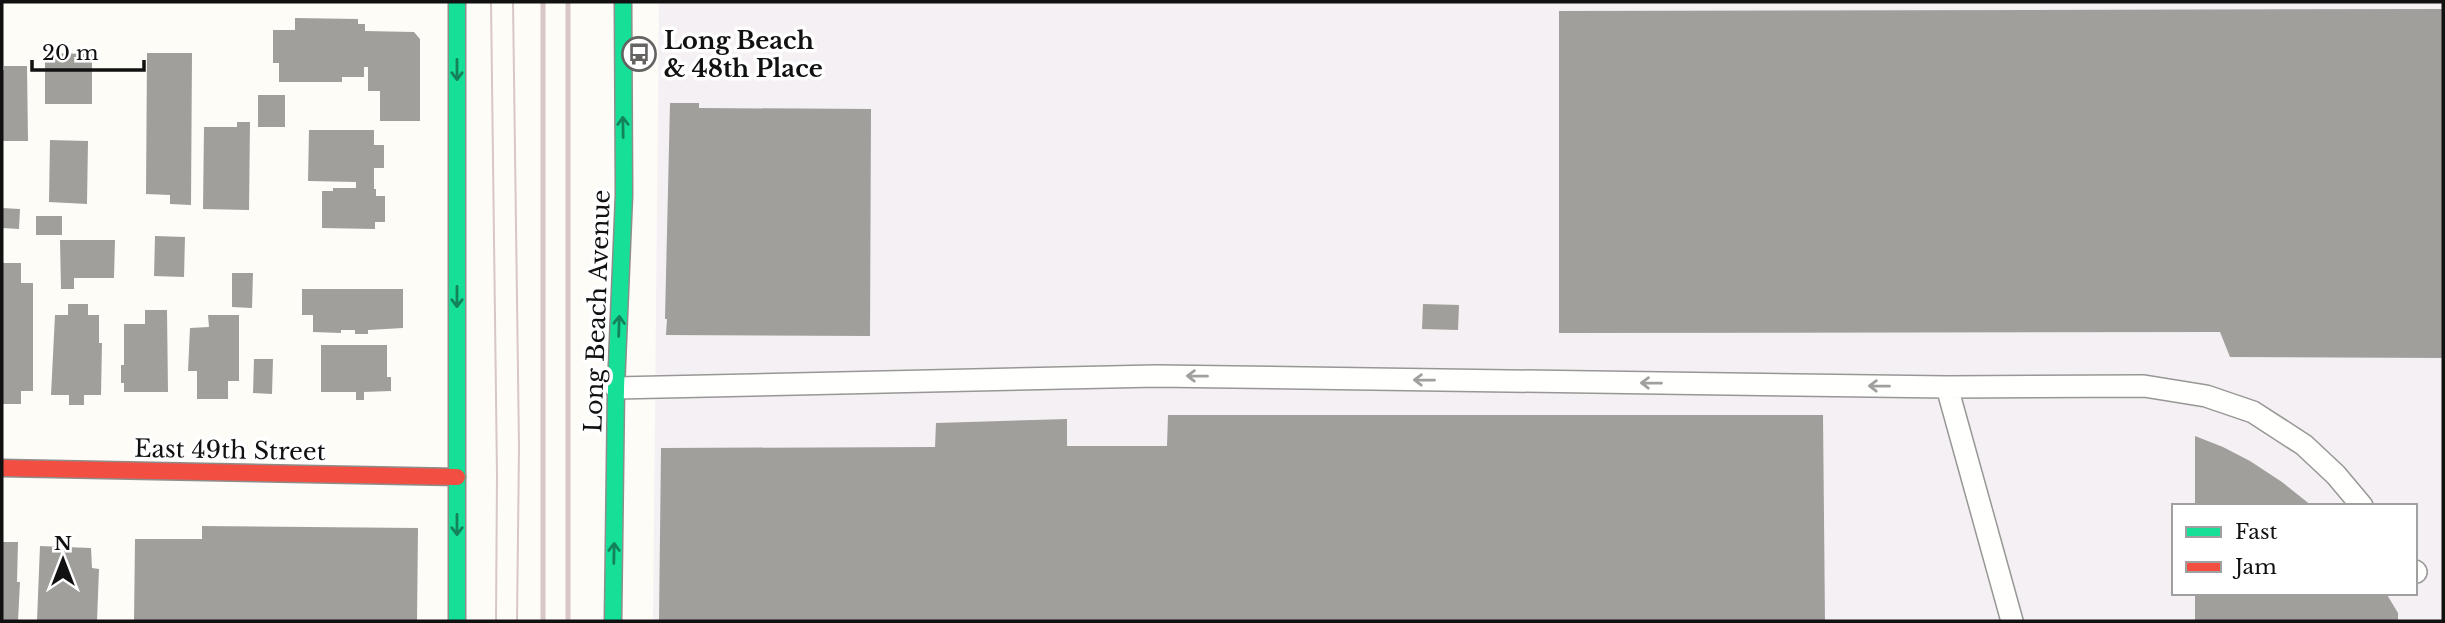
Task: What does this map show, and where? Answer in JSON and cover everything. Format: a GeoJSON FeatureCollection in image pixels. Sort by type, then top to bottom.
{"type":"FeatureCollection","features":[{"type":"Feature","properties":{"kind":"street"},"geometry":{"type":"LineString","coordinates":[[457,2],[457,621]]}},
{"type":"Feature","properties":{"kind":"street","name":"Long Beach Avenue"},"geometry":{"type":"LineString","coordinates":[[612,621],[616,388],[624,195],[623,2]]}},
{"type":"Feature","properties":{"kind":"street","name":"East 49th Street"},"geometry":{"type":"LineString","coordinates":[[2,468],[457,477]]}},
{"type":"Feature","properties":{"kind":"lane"},"geometry":{"type":"LineString","coordinates":[[616,388],[1156,376],[1947,387],[2144,386],[2206,396],[2253,412],[2304,445],[2336,475],[2360,504]]}},
{"type":"Feature","properties":{"kind":"lane"},"geometry":{"type":"LineString","coordinates":[[1947,387],[2012,621]]}},
{"type":"Feature","properties":{"kind":"shaded area"},"geometry":{"type":"Polygon","coordinates":[[[659,2],[2443,2],[2443,621],[653,621],[659,2]]]}},
{"type":"Feature","properties":{"kind":"building"},"geometry":{"type":"Polygon","coordinates":[[[2443,9],[2443,358],[2230,357],[2220,332],[1559,333],[1559,11],[2443,9]]]}},
{"type":"Feature","properties":{"kind":"building"},"geometry":{"type":"Polygon","coordinates":[[[295,18],[358,19],[358,24],[365,24],[365,31],[414,32],[420,39],[420,121],[380,121],[380,91],[368,91],[368,67],[364,67],[364,77],[342,77],[342,82],[279,82],[279,63],[273,63],[273,30],[295,30],[295,18]]]}},
{"type":"Feature","properties":{"kind":"building"},"geometry":{"type":"Polygon","coordinates":[[[45,53],[92,54],[92,104],[45,104],[45,53]]]}},
{"type":"Feature","properties":{"kind":"building"},"geometry":{"type":"Polygon","coordinates":[[[147,53],[192,53],[191,205],[170,204],[170,195],[146,194],[147,53]]]}},
{"type":"Feature","properties":{"kind":"building"},"geometry":{"type":"Polygon","coordinates":[[[4,66],[27,66],[28,141],[2,141],[4,66]]]}},
{"type":"Feature","properties":{"kind":"building"},"geometry":{"type":"Polygon","coordinates":[[[258,95],[285,95],[285,127],[258,127],[258,95]]]}},
{"type":"Feature","properties":{"kind":"building"},"geometry":{"type":"Polygon","coordinates":[[[670,103],[699,103],[699,108],[871,109],[870,336],[666,335],[670,103]]]}},
{"type":"Feature","properties":{"kind":"building"},"geometry":{"type":"Polygon","coordinates":[[[237,122],[250,122],[249,210],[203,209],[204,127],[237,127],[237,122]]]}},
{"type":"Feature","properties":{"kind":"building"},"geometry":{"type":"Polygon","coordinates":[[[309,130],[374,130],[374,145],[384,145],[384,168],[374,168],[374,189],[376,196],[385,196],[385,222],[375,222],[375,229],[322,228],[322,191],[356,188],[356,182],[308,181],[309,130]]]}},
{"type":"Feature","properties":{"kind":"building"},"geometry":{"type":"Polygon","coordinates":[[[50,140],[88,141],[87,204],[49,202],[50,140]]]}},
{"type":"Feature","properties":{"kind":"building"},"geometry":{"type":"Polygon","coordinates":[[[2,208],[20,209],[19,229],[2,228],[2,208]]]}},
{"type":"Feature","properties":{"kind":"building"},"geometry":{"type":"Polygon","coordinates":[[[36,216],[62,216],[62,235],[36,235],[36,216]]]}},
{"type":"Feature","properties":{"kind":"building"},"geometry":{"type":"Polygon","coordinates":[[[155,236],[185,237],[184,277],[154,276],[155,236]]]}},
{"type":"Feature","properties":{"kind":"building"},"geometry":{"type":"Polygon","coordinates":[[[60,240],[115,240],[114,278],[74,278],[74,289],[61,289],[60,240]]]}},
{"type":"Feature","properties":{"kind":"building"},"geometry":{"type":"Polygon","coordinates":[[[2,263],[21,263],[21,283],[33,283],[33,391],[21,391],[21,404],[2,404],[2,263]]]}},
{"type":"Feature","properties":{"kind":"building"},"geometry":{"type":"Polygon","coordinates":[[[232,273],[253,273],[252,308],[232,307],[232,273]]]}},
{"type":"Feature","properties":{"kind":"building"},"geometry":{"type":"Polygon","coordinates":[[[302,289],[403,289],[403,328],[368,330],[368,334],[355,334],[355,330],[341,330],[341,333],[313,332],[313,315],[302,315],[302,289]]]}},
{"type":"Feature","properties":{"kind":"building"},"geometry":{"type":"Polygon","coordinates":[[[68,304],[88,304],[88,315],[99,315],[99,343],[102,343],[101,395],[84,395],[84,405],[69,405],[69,395],[51,395],[55,315],[68,315],[68,304]]]}},
{"type":"Feature","properties":{"kind":"building"},"geometry":{"type":"Polygon","coordinates":[[[1423,304],[1459,305],[1458,330],[1422,329],[1423,304]]]}},
{"type":"Feature","properties":{"kind":"building"},"geometry":{"type":"Polygon","coordinates":[[[145,310],[167,310],[168,392],[124,392],[124,383],[121,383],[124,324],[145,324],[145,310]]]}},
{"type":"Feature","properties":{"kind":"building"},"geometry":{"type":"Polygon","coordinates":[[[208,315],[239,315],[239,381],[228,381],[228,399],[197,399],[197,371],[188,371],[190,328],[209,327],[208,315]]]}},
{"type":"Feature","properties":{"kind":"building"},"geometry":{"type":"Polygon","coordinates":[[[321,345],[387,345],[387,377],[391,377],[391,391],[364,392],[364,400],[356,400],[356,392],[321,392],[321,345]]]}},
{"type":"Feature","properties":{"kind":"building"},"geometry":{"type":"Polygon","coordinates":[[[254,359],[273,359],[272,394],[253,393],[254,359]]]}},
{"type":"Feature","properties":{"kind":"building"},"geometry":{"type":"Polygon","coordinates":[[[1168,415],[1823,415],[1825,621],[659,621],[661,448],[935,447],[936,423],[1067,419],[1067,446],[1167,446],[1168,415]]]}},
{"type":"Feature","properties":{"kind":"building"},"geometry":{"type":"Polygon","coordinates":[[[2195,436],[2250,461],[2310,504],[2195,504],[2195,436]]]}},
{"type":"Feature","properties":{"kind":"building"},"geometry":{"type":"Polygon","coordinates":[[[202,526],[418,528],[417,621],[134,621],[135,539],[202,539],[202,526]]]}},
{"type":"Feature","properties":{"kind":"building"},"geometry":{"type":"Polygon","coordinates":[[[2,542],[18,542],[18,621],[2,621],[2,542]]]}},
{"type":"Feature","properties":{"kind":"building"},"geometry":{"type":"Polygon","coordinates":[[[40,546],[91,548],[92,568],[99,569],[97,621],[37,621],[40,546]]]}},
{"type":"Feature","properties":{"kind":"building"},"geometry":{"type":"Polygon","coordinates":[[[2195,595],[2387,595],[2398,613],[2398,621],[2195,621],[2195,595]]]}},
{"type":"Feature","properties":{"kind":"tram line"},"geometry":{"type":"LineString","coordinates":[[491,2],[497,475],[496,621]]}},
{"type":"Feature","properties":{"kind":"tram line"},"geometry":{"type":"LineString","coordinates":[[513,2],[519,448],[517,621]]}},
{"type":"Feature","properties":{"kind":"railway"},"geometry":{"type":"LineString","coordinates":[[543,2],[543,621]]}},
{"type":"Feature","properties":{"kind":"railway"},"geometry":{"type":"LineString","coordinates":[[568,2],[568,621]]}},
{"type":"Feature","properties":{"kind":"traffic: fast"},"geometry":{"type":"LineString","coordinates":[[457,2],[457,621]]}},
{"type":"Feature","properties":{"kind":"traffic: fast"},"geometry":{"type":"LineString","coordinates":[[613,621],[616,388],[624,195],[623,2]]}},
{"type":"Feature","properties":{"kind":"traffic: jam"},"geometry":{"type":"LineString","coordinates":[[2,468],[457,477]]}},
{"type":"Feature","properties":{"kind":"place","name":"Long Beach & 48th Place"},"geometry":{"type":"Point","coordinates":[639,54]}}]}
